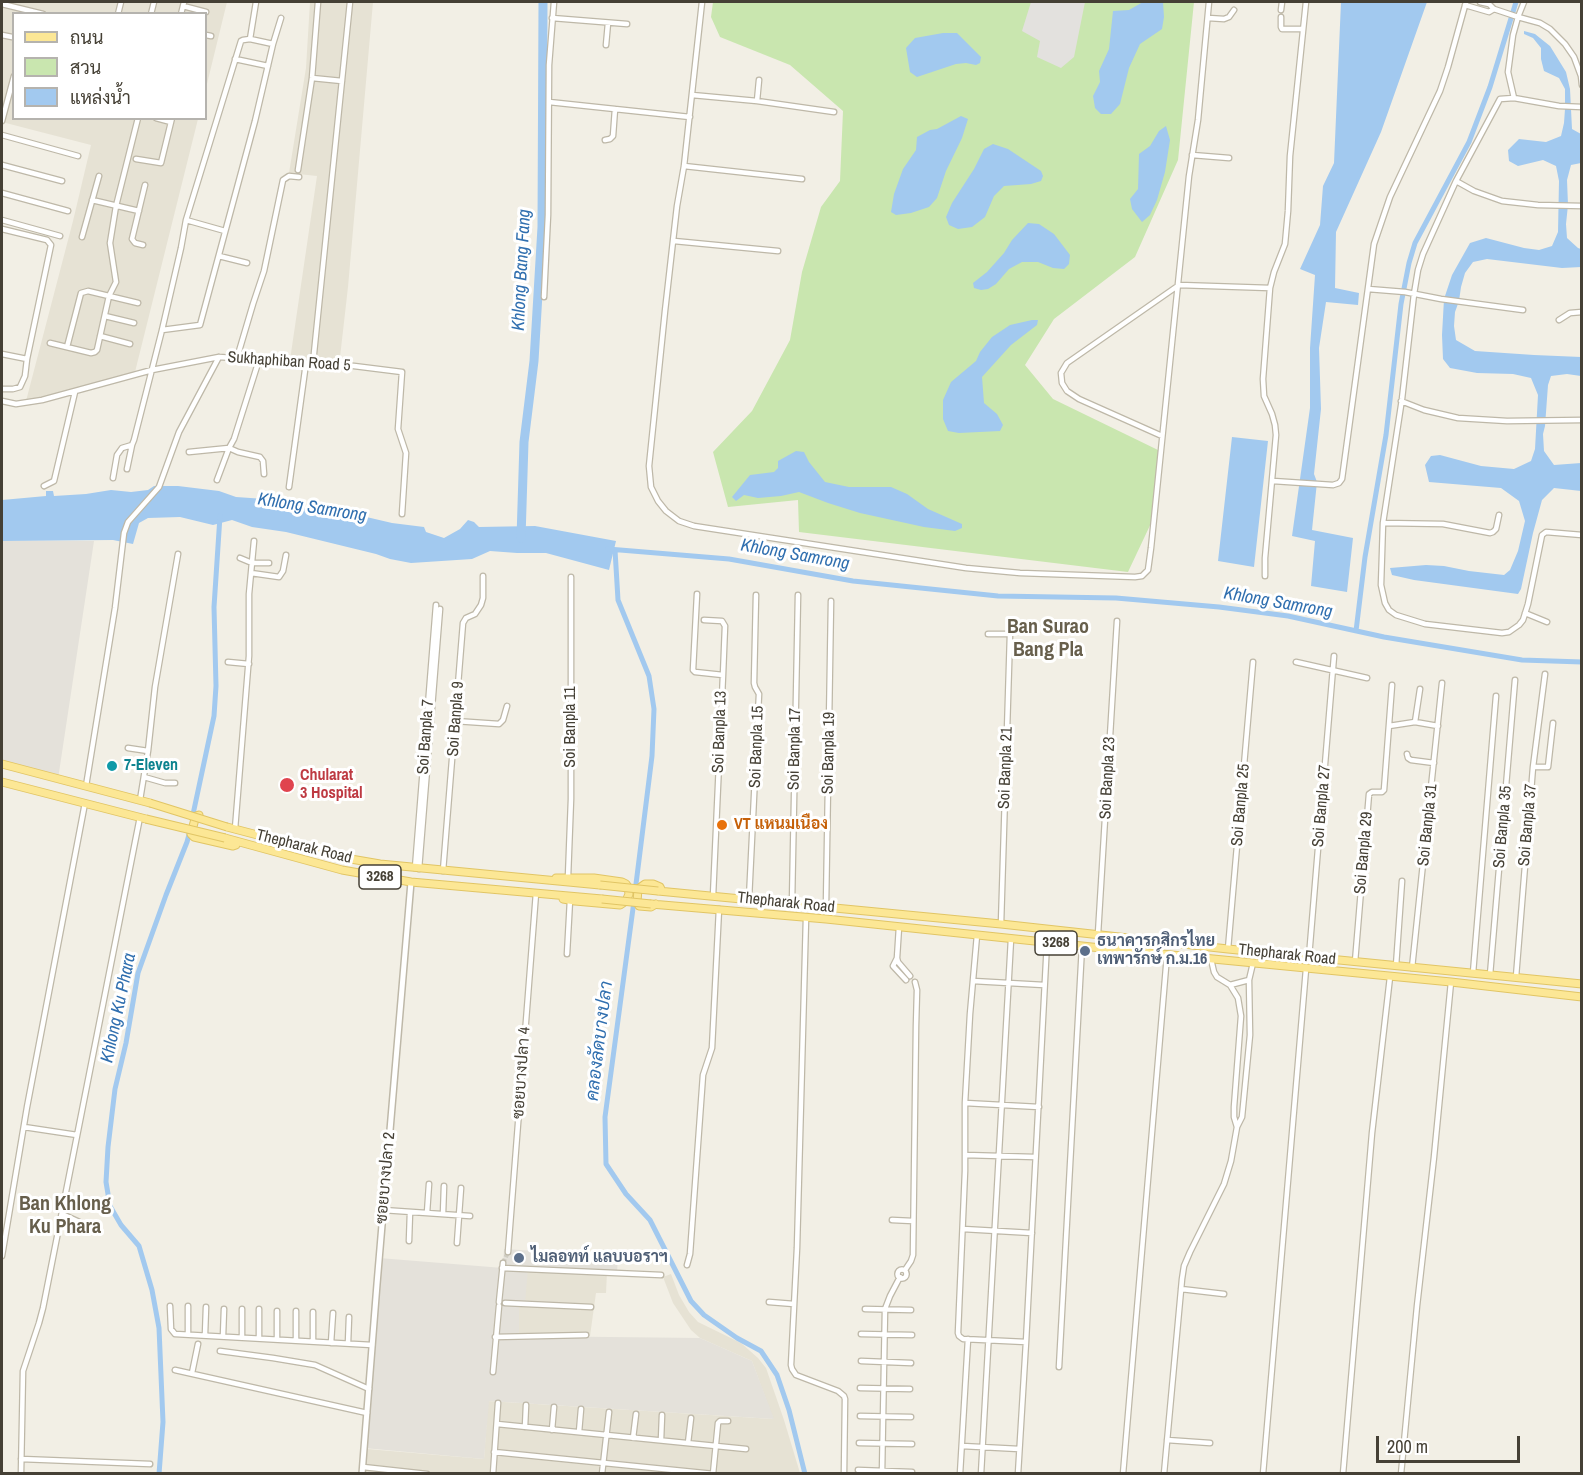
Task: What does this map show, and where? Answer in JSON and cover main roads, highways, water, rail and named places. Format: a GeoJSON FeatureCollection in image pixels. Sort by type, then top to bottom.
{"type":"FeatureCollection","features":[{"type":"Feature","properties":{"kind":"main road","name":"Thepharak Road"},"geometry":{"type":"LineString","coordinates":[[2,764],[345,858],[417,869],[826,906],[1228,950],[1581,984]]}},
{"type":"Feature","properties":{"kind":"main road","name":"Thepharak Road"},"geometry":{"type":"LineString","coordinates":[[2,782],[342,870],[411,882],[719,909],[1581,997]]}},
{"type":"Feature","properties":{"kind":"main road"},"geometry":{"type":"LineString","coordinates":[[231,828],[228,824],[197,815],[191,834],[194,837],[233,846],[237,842]]}},
{"type":"Feature","properties":{"kind":"main road"},"geometry":{"type":"LineString","coordinates":[[535,879],[568,877],[622,882],[626,884],[628,898],[620,905],[570,900],[538,893]]}},
{"type":"Feature","properties":{"kind":"main road"},"geometry":{"type":"LineString","coordinates":[[653,904],[651,907],[639,906],[638,889],[645,884],[660,887],[660,891]]}},
{"type":"Feature","properties":{"kind":"main road"},"geometry":{"type":"LineString","coordinates":[[1332,971],[1333,960]]}},
{"type":"Feature","properties":{"kind":"water"},"geometry":{"type":"Polygon","coordinates":[[[1143,2],[1163,2],[1162,29],[1140,44],[1129,68],[1120,104],[1111,114],[1101,114],[1095,108],[1093,96],[1100,82],[1099,71],[1109,49],[1113,11],[1129,10],[1143,2]]]}},
{"type":"Feature","properties":{"kind":"water"},"geometry":{"type":"Polygon","coordinates":[[[1341,2],[1427,2],[1381,132],[1336,232],[1335,288],[1359,293],[1358,305],[1326,302],[1319,348],[1321,409],[1314,474],[1317,482],[1312,530],[1353,538],[1347,592],[1311,586],[1315,541],[1292,536],[1310,408],[1310,348],[1315,275],[1300,269],[1320,225],[1323,186],[1334,163],[1341,2]]]}},
{"type":"Feature","properties":{"kind":"water"},"geometry":{"type":"Polygon","coordinates":[[[1524,31],[1535,34],[1550,46],[1566,72],[1570,89],[1572,129],[1581,134],[1581,163],[1571,165],[1567,180],[1566,224],[1567,238],[1581,249],[1581,267],[1562,268],[1487,259],[1473,262],[1465,273],[1455,312],[1454,326],[1456,340],[1475,351],[1581,357],[1581,376],[1567,374],[1551,376],[1543,434],[1544,451],[1554,465],[1581,463],[1581,491],[1554,488],[1542,500],[1518,594],[1414,580],[1392,575],[1390,568],[1444,566],[1504,575],[1510,570],[1518,551],[1525,521],[1519,501],[1501,488],[1429,482],[1425,465],[1431,456],[1440,455],[1481,466],[1514,469],[1531,461],[1535,449],[1538,395],[1531,378],[1450,368],[1443,359],[1442,335],[1444,299],[1452,275],[1470,243],[1486,238],[1539,250],[1552,246],[1558,232],[1559,181],[1556,166],[1543,160],[1518,166],[1509,161],[1508,150],[1519,139],[1546,142],[1561,136],[1564,123],[1565,89],[1559,78],[1544,71],[1541,48],[1533,38],[1524,34],[1524,31]]]}},
{"type":"Feature","properties":{"kind":"water"},"geometry":{"type":"Polygon","coordinates":[[[957,33],[981,57],[980,63],[976,65],[956,64],[917,77],[910,72],[906,48],[915,38],[957,33]]]}},
{"type":"Feature","properties":{"kind":"water"},"geometry":{"type":"Polygon","coordinates":[[[961,116],[968,119],[937,198],[929,207],[911,213],[896,215],[891,212],[894,194],[903,169],[916,150],[917,137],[961,116]]]}},
{"type":"Feature","properties":{"kind":"water"},"geometry":{"type":"Polygon","coordinates":[[[1166,126],[1170,140],[1165,172],[1157,200],[1150,215],[1142,222],[1132,209],[1130,199],[1138,189],[1139,154],[1150,146],[1159,131],[1166,126]]]}},
{"type":"Feature","properties":{"kind":"water"},"geometry":{"type":"Polygon","coordinates":[[[993,144],[1008,149],[1041,171],[1043,176],[1041,181],[1004,186],[994,196],[985,217],[972,227],[958,229],[949,225],[946,217],[952,203],[984,149],[993,144]]]}},
{"type":"Feature","properties":{"kind":"water"},"geometry":{"type":"Polygon","coordinates":[[[1028,223],[1039,224],[1054,234],[1070,255],[1069,264],[1064,269],[1053,268],[1038,262],[1022,262],[1009,269],[996,284],[988,289],[974,288],[973,283],[987,272],[1028,223]]]}},
{"type":"Feature","properties":{"kind":"water"},"geometry":{"type":"Polygon","coordinates":[[[1038,320],[1037,325],[1011,345],[982,377],[984,403],[997,414],[1003,425],[1000,431],[959,433],[948,431],[943,419],[943,400],[951,382],[976,361],[992,337],[1010,325],[1038,320]]]}},
{"type":"Feature","properties":{"kind":"water"},"geometry":{"type":"Polygon","coordinates":[[[1232,437],[1268,441],[1254,567],[1218,561],[1232,437]]]}},
{"type":"Feature","properties":{"kind":"water"},"geometry":{"type":"Polygon","coordinates":[[[796,451],[804,452],[825,482],[849,487],[891,487],[907,494],[928,509],[962,524],[962,528],[955,531],[924,527],[860,513],[799,492],[758,498],[744,495],[736,501],[732,497],[750,475],[774,472],[778,468],[778,461],[796,451]]]}},
{"type":"Feature","properties":{"kind":"water"},"geometry":{"type":"Polygon","coordinates":[[[154,486],[178,486],[219,491],[236,497],[265,499],[345,512],[392,523],[424,527],[426,532],[444,538],[460,529],[468,520],[479,527],[535,526],[616,541],[609,570],[546,553],[490,551],[472,559],[411,563],[286,532],[252,527],[232,520],[213,525],[180,517],[148,518],[139,523],[133,544],[113,540],[2,541],[2,500],[46,496],[46,491],[53,491],[54,496],[111,490],[131,492],[148,490],[154,486]]]}},
{"type":"Feature","properties":{"kind":"waterway","name":"Khlong Bang Fang"},"geometry":{"type":"LineString","coordinates":[[521,538],[524,442],[534,361],[542,227],[543,2]]}},
{"type":"Feature","properties":{"kind":"waterway"},"geometry":{"type":"LineString","coordinates":[[1356,631],[1365,557],[1386,435],[1401,304],[1409,263],[1415,243],[1469,142],[1490,87],[1516,2]]}},
{"type":"Feature","properties":{"kind":"waterway","name":"Khlong Ku Phara"},"geometry":{"type":"LineString","coordinates":[[192,819],[214,716],[216,686],[214,607],[220,516]]}},
{"type":"Feature","properties":{"kind":"waterway","name":"Khlong Samrong"},"geometry":{"type":"LineString","coordinates":[[608,549],[729,559],[853,581],[998,596],[1116,598],[1219,607],[1288,616],[1384,637],[1522,660],[1582,662]]}},
{"type":"Feature","properties":{"kind":"waterway","name":"คลองลัดบางปลา"},"geometry":{"type":"LineString","coordinates":[[615,550],[618,600],[649,676],[654,709],[652,756],[635,892]]}},
{"type":"Feature","properties":{"kind":"waterway","name":"Khlong Ku Phara"},"geometry":{"type":"LineString","coordinates":[[159,1474],[163,1422],[159,1328],[152,1290],[139,1246],[121,1225],[110,1206],[106,1182],[115,1089],[126,1043],[138,973],[190,831]]}},
{"type":"Feature","properties":{"kind":"waterway","name":"คลองลัดบางปลา"},"geometry":{"type":"LineString","coordinates":[[634,901],[605,1117],[606,1164],[626,1194],[650,1220],[691,1301],[704,1315],[737,1338],[761,1351],[777,1375],[789,1410],[805,1474]]}},
{"type":"Feature","properties":{"kind":"tunnel"},"geometry":{"type":"LineString","coordinates":[[503,1263],[508,1252]]}},
{"type":"Feature","properties":{"kind":"place","name":"7-Eleven"},"geometry":{"type":"Point","coordinates":[112,766]}},
{"type":"Feature","properties":{"kind":"place","name":"Chularat 3 Hospital"},"geometry":{"type":"Point","coordinates":[287,785]}},
{"type":"Feature","properties":{"kind":"place","name":"VT แหนมเนือง"},"geometry":{"type":"Point","coordinates":[722,825]}},
{"type":"Feature","properties":{"kind":"place","name":"ธนาคารกสิกรไทย เทพารักษ์ ก.ม.16"},"geometry":{"type":"Point","coordinates":[1085,951]}},
{"type":"Feature","properties":{"kind":"place","name":"ไมลอทท์ แลบบอราฯ"},"geometry":{"type":"Point","coordinates":[519,1258]}},
{"type":"Feature","properties":{"kind":"district","name":"Ban Surao Bang Pla"},"geometry":{"type":"Point","coordinates":[1048,640]}},
{"type":"Feature","properties":{"kind":"district","name":"Ban Khlong Ku Phara"},"geometry":{"type":"Point","coordinates":[65,1216]}}]}
